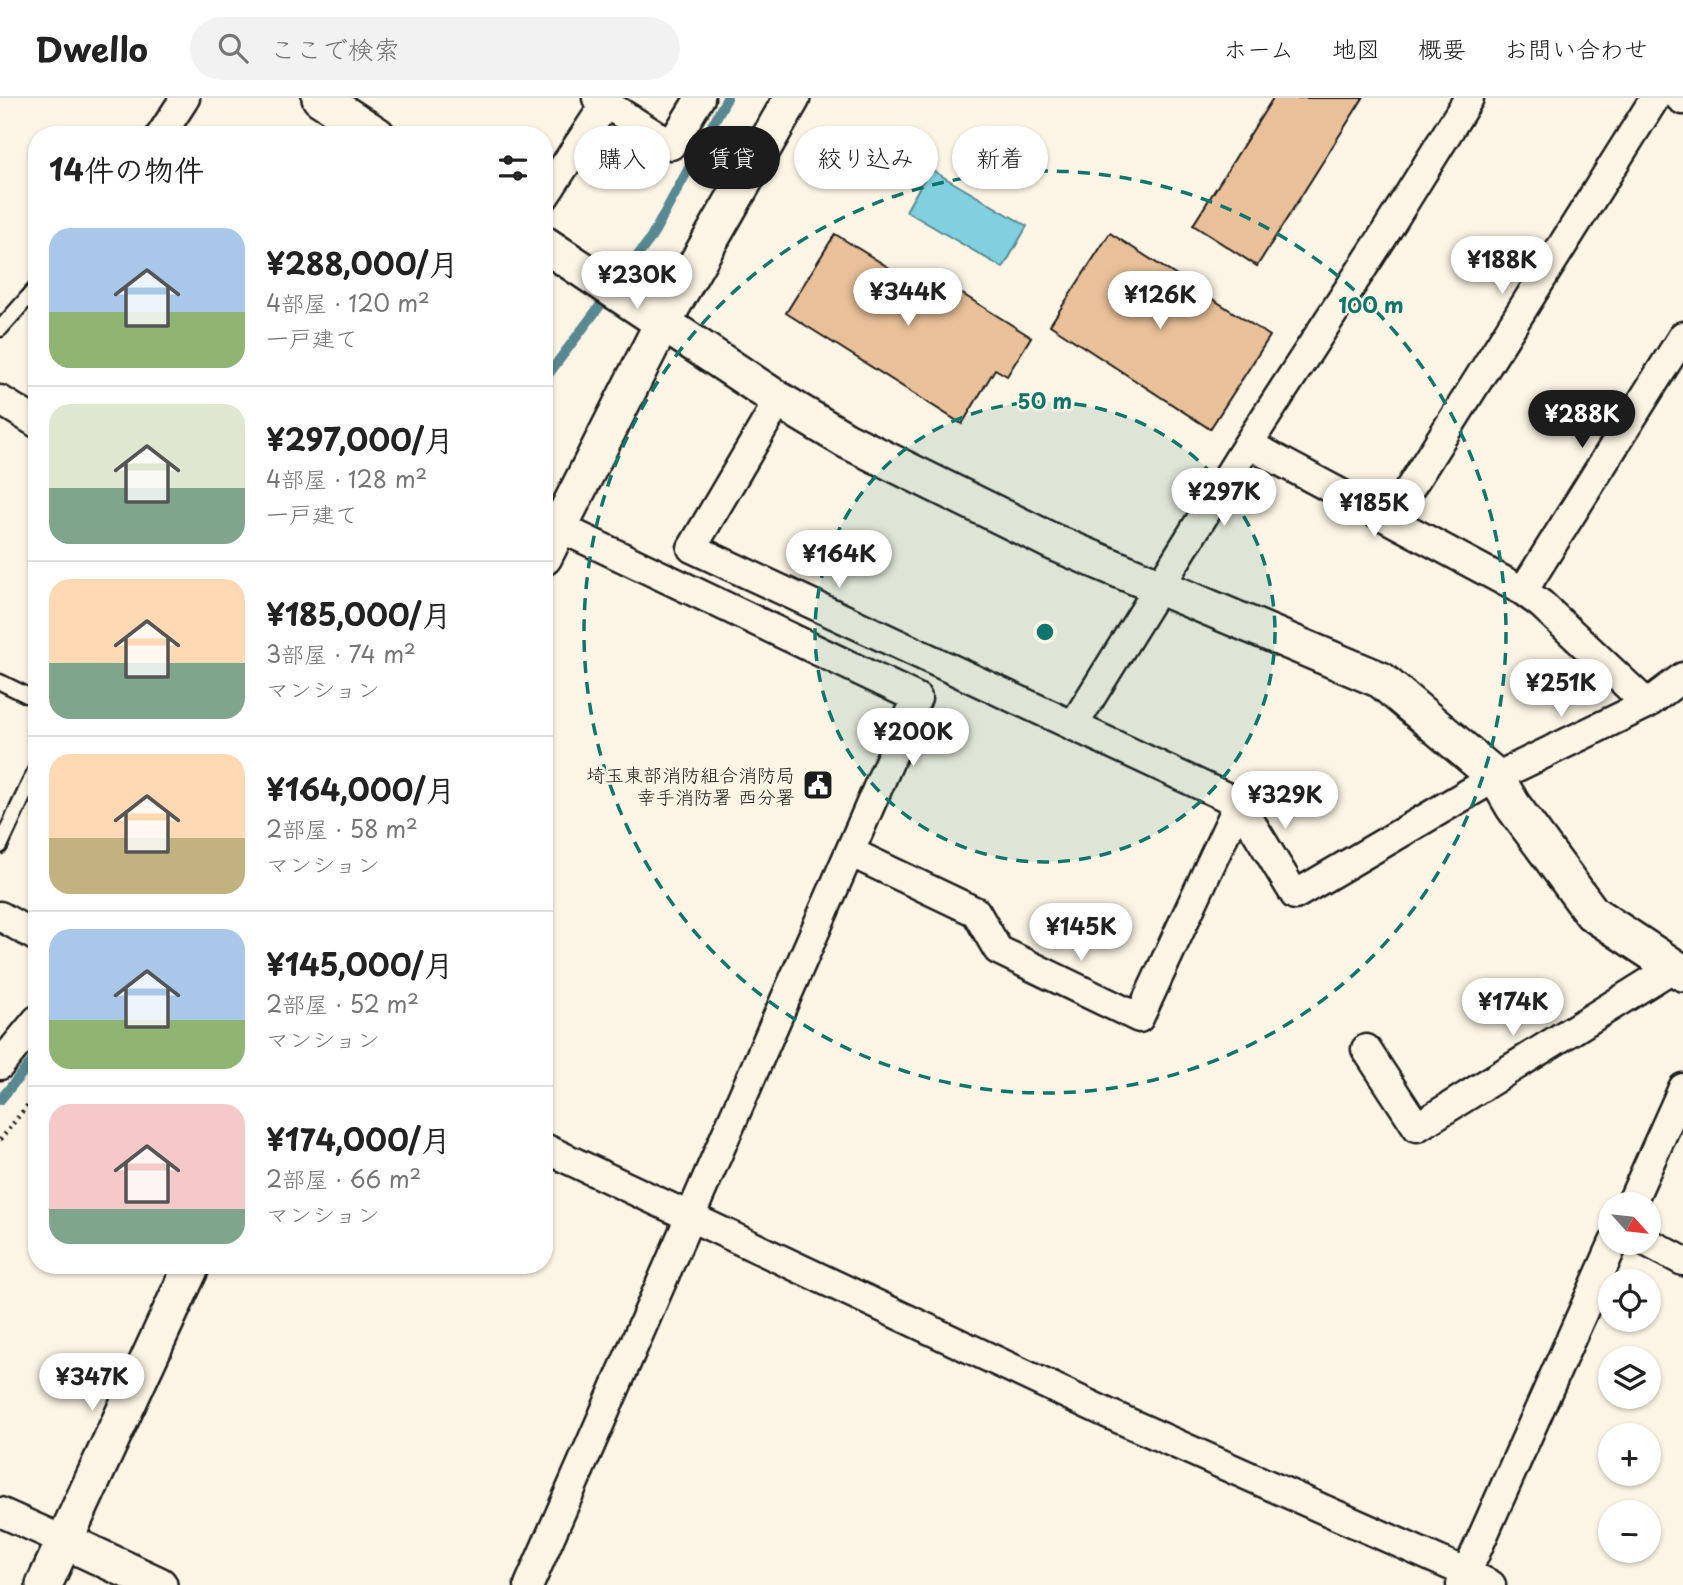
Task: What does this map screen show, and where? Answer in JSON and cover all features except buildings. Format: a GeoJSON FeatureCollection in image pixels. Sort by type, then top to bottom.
{"type":"FeatureCollection","features":[{"type":"Feature","properties":{"kind":"street"},"geometry":{"type":"LineString","coordinates":[[168,126],[185,98]]}},
{"type":"Feature","properties":{"kind":"street"},"geometry":{"type":"LineString","coordinates":[[320,98],[363,126]]}},
{"type":"Feature","properties":{"kind":"street"},"geometry":{"type":"LineString","coordinates":[[553,182],[601,101],[671,145],[701,98]]}},
{"type":"Feature","properties":{"kind":"street"},"geometry":{"type":"LineString","coordinates":[[553,540],[662,324],[792,98]]}},
{"type":"Feature","properties":{"kind":"street"},"geometry":{"type":"LineString","coordinates":[[1073,726],[1468,98]]}},
{"type":"Feature","properties":{"kind":"street"},"geometry":{"type":"LineString","coordinates":[[1390,520],[1656,98]]}},
{"type":"Feature","properties":{"kind":"street"},"geometry":{"type":"LineString","coordinates":[[553,250],[779,400],[846,440],[1053,542],[1381,680],[1496,778],[1513,806],[1592,913],[1678,970],[1417,1127],[1366,1049]]}},
{"type":"Feature","properties":{"kind":"street"},"geometry":{"type":"LineString","coordinates":[[1523,591],[1683,336]]}},
{"type":"Feature","properties":{"kind":"street"},"geometry":{"type":"LineString","coordinates":[[0,400],[28,417]]}},
{"type":"Feature","properties":{"kind":"street"},"geometry":{"type":"LineString","coordinates":[[779,400],[691,548],[1239,803],[1295,895],[1496,778],[1647,704],[1683,677]]}},
{"type":"Feature","properties":{"kind":"street"},"geometry":{"type":"LineString","coordinates":[[1248,444],[1523,591],[1541,604],[1647,704]]}},
{"type":"Feature","properties":{"kind":"street"},"geometry":{"type":"LineString","coordinates":[[529,1585],[917,698],[553,542]]}},
{"type":"Feature","properties":{"kind":"street"},"geometry":{"type":"LineString","coordinates":[[850,852],[976,912],[998,950],[1139,1018],[1239,803]]}},
{"type":"Feature","properties":{"kind":"street"},"geometry":{"type":"LineString","coordinates":[[0,916],[28,932]]}},
{"type":"Feature","properties":{"kind":"street"},"geometry":{"type":"LineString","coordinates":[[0,1065],[28,1031]]}},
{"type":"Feature","properties":{"kind":"street"},"geometry":{"type":"LineString","coordinates":[[1636,1192],[1683,1088]]}},
{"type":"Feature","properties":{"kind":"street"},"geometry":{"type":"LineString","coordinates":[[553,1152],[1109,1414],[1473,1581],[1609,1255]]}},
{"type":"Feature","properties":{"kind":"street"},"geometry":{"type":"LineString","coordinates":[[1661,1249],[1683,1261]]}},
{"type":"Feature","properties":{"kind":"street"},"geometry":{"type":"LineString","coordinates":[[44,1585],[188,1274]]}},
{"type":"Feature","properties":{"kind":"street"},"geometry":{"type":"LineString","coordinates":[[0,1512],[159,1585]]}},
{"type":"Feature","properties":{"kind":"lane"},"geometry":{"type":"LineString","coordinates":[[0,330],[28,297]]}},
{"type":"Feature","properties":{"kind":"lane"},"geometry":{"type":"LineString","coordinates":[[0,682],[28,696]]}},
{"type":"Feature","properties":{"kind":"lane"},"geometry":{"type":"LineString","coordinates":[[0,846],[28,786]]}},
{"type":"Feature","properties":{"kind":"path"},"geometry":{"type":"LineString","coordinates":[[0,1140],[28,1104]]}},
{"type":"Feature","properties":{"kind":"water"},"geometry":{"type":"Polygon","coordinates":[[[938,174],[952,182],[952,189],[964,189],[1027,226],[1003,268],[906,211],[919,189],[938,189],[938,174]]]}},
{"type":"Feature","properties":{"kind":"waterway"},"geometry":{"type":"LineString","coordinates":[[553,368],[651,238],[727,98]]}},
{"type":"Feature","properties":{"kind":"waterway"},"geometry":{"type":"LineString","coordinates":[[0,1100],[28,1066]]}},
{"type":"Feature","properties":{"kind":"place","name":"埼玉東部消防組合消防局 幸手消防署 西分署"},"geometry":{"type":"Point","coordinates":[818,785]}}]}
